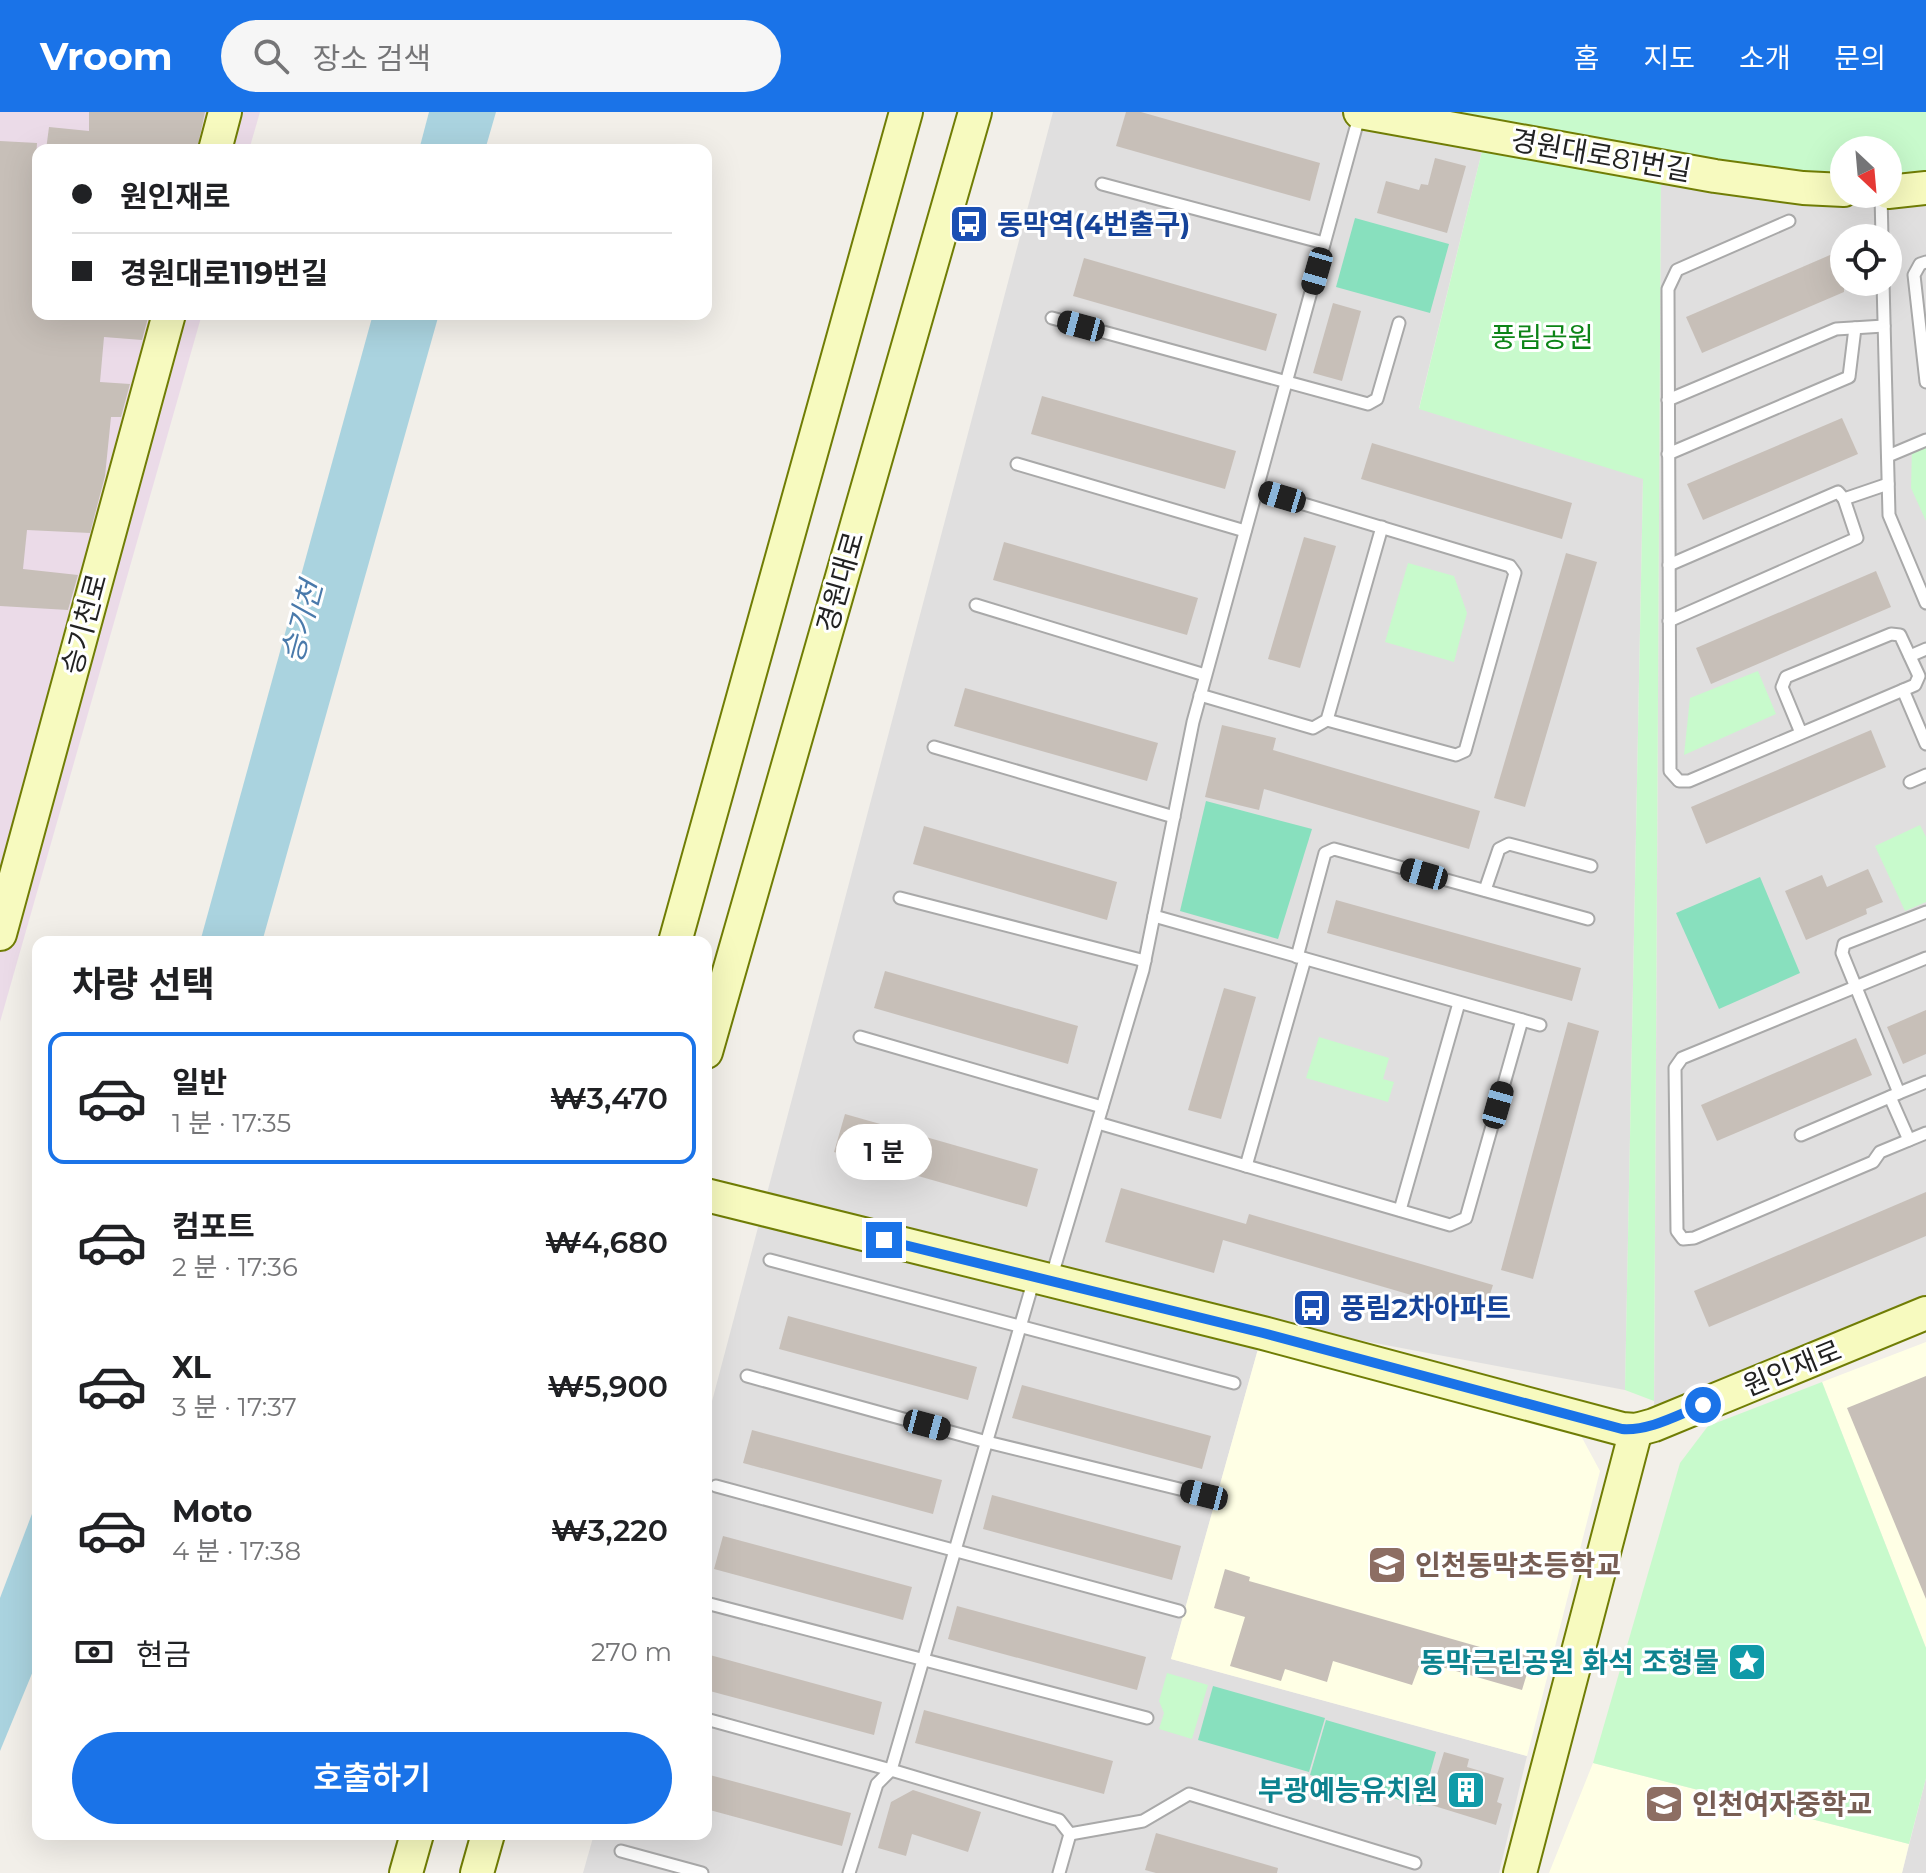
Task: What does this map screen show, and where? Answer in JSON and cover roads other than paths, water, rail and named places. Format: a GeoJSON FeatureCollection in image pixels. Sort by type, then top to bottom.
{"type":"FeatureCollection","features":[{"type":"Feature","properties":{"kind":"main road"},"geometry":{"type":"LineString","coordinates":[[217,144],[225,112]]}},
{"type":"Feature","properties":{"kind":"main road"},"geometry":{"type":"LineString","coordinates":[[677,936],[906,112]]}},
{"type":"Feature","properties":{"kind":"main road","name":"경원대로"},"geometry":{"type":"LineString","coordinates":[[712,1031],[975,112]]}},
{"type":"Feature","properties":{"kind":"main road","name":"경원대로81번길"},"geometry":{"type":"LineString","coordinates":[[1360,112],[1715,176],[1830,189]]}},
{"type":"Feature","properties":{"kind":"main road"},"geometry":{"type":"LineString","coordinates":[[1902,191],[1926,188]]}},
{"type":"Feature","properties":{"kind":"main road","name":"승기천로"},"geometry":{"type":"LineString","coordinates":[[0,934],[167,320]]}},
{"type":"Feature","properties":{"kind":"main road"},"geometry":{"type":"LineString","coordinates":[[712,1197],[1263,1333],[1622,1429],[1636,1430],[1520,1873]]}},
{"type":"Feature","properties":{"kind":"main road","name":"원인재로"},"geometry":{"type":"LineString","coordinates":[[1636,1430],[1926,1313]]}},
{"type":"Feature","properties":{"kind":"main road"},"geometry":{"type":"LineString","coordinates":[[406,1873],[415,1840]]}},
{"type":"Feature","properties":{"kind":"main road"},"geometry":{"type":"LineString","coordinates":[[477,1873],[486,1840]]}},
{"type":"Feature","properties":{"kind":"lane"},"geometry":{"type":"LineString","coordinates":[[849,1873],[877,1784],[891,1770],[1020,1327],[1042,1280],[1098,1123],[1145,961],[1205,675],[1360,112]]}},
{"type":"Feature","properties":{"kind":"lane"},"geometry":{"type":"LineString","coordinates":[[1102,184],[1324,243]]}},
{"type":"Feature","properties":{"kind":"lane"},"geometry":{"type":"LineString","coordinates":[[1789,221],[1677,270],[1668,289],[1670,771],[1679,781],[1689,781],[1915,685],[1919,676],[1900,635],[1891,634],[1786,677],[1782,687],[1801,733]]}},
{"type":"Feature","properties":{"kind":"lane"},"geometry":{"type":"LineString","coordinates":[[1926,262],[1920,264],[1914,275],[1926,382]]}},
{"type":"Feature","properties":{"kind":"lane"},"geometry":{"type":"LineString","coordinates":[[1883,296],[1889,515],[1922,580],[1926,603]]}},
{"type":"Feature","properties":{"kind":"lane"},"geometry":{"type":"LineString","coordinates":[[1052,318],[1368,404],[1377,399],[1399,323]]}},
{"type":"Feature","properties":{"kind":"lane"},"geometry":{"type":"LineString","coordinates":[[1668,400],[1836,329],[1884,326]]}},
{"type":"Feature","properties":{"kind":"lane"},"geometry":{"type":"LineString","coordinates":[[1668,454],[1849,377],[1855,328]]}},
{"type":"Feature","properties":{"kind":"lane"},"geometry":{"type":"LineString","coordinates":[[1888,456],[1926,440]]}},
{"type":"Feature","properties":{"kind":"lane"},"geometry":{"type":"LineString","coordinates":[[1017,464],[1245,531]]}},
{"type":"Feature","properties":{"kind":"lane"},"geometry":{"type":"LineString","coordinates":[[1844,499],[1888,484]]}},
{"type":"Feature","properties":{"kind":"lane"},"geometry":{"type":"LineString","coordinates":[[1257,490],[1510,566],[1515,573],[1465,751],[1456,755],[1327,720]]}},
{"type":"Feature","properties":{"kind":"lane"},"geometry":{"type":"LineString","coordinates":[[1669,565],[1838,492],[1844,499],[1857,538],[1669,621]]}},
{"type":"Feature","properties":{"kind":"lane"},"geometry":{"type":"LineString","coordinates":[[1200,695],[1313,728],[1327,720],[1382,527]]}},
{"type":"Feature","properties":{"kind":"lane"},"geometry":{"type":"LineString","coordinates":[[976,605],[1205,675]]}},
{"type":"Feature","properties":{"kind":"lane"},"geometry":{"type":"LineString","coordinates":[[1910,656],[1926,649]]}},
{"type":"Feature","properties":{"kind":"lane"},"geometry":{"type":"LineString","coordinates":[[1903,690],[1926,744]]}},
{"type":"Feature","properties":{"kind":"lane"},"geometry":{"type":"LineString","coordinates":[[934,747],[1174,817]]}},
{"type":"Feature","properties":{"kind":"lane"},"geometry":{"type":"LineString","coordinates":[[1910,782],[1926,775]]}},
{"type":"Feature","properties":{"kind":"lane"},"geometry":{"type":"LineString","coordinates":[[1485,890],[1499,849],[1509,844],[1591,866]]}},
{"type":"Feature","properties":{"kind":"lane"},"geometry":{"type":"LineString","coordinates":[[1246,1166],[1301,958],[1325,853],[1334,849],[1588,919]]}},
{"type":"Feature","properties":{"kind":"lane"},"geometry":{"type":"LineString","coordinates":[[900,898],[1145,961]]}},
{"type":"Feature","properties":{"kind":"lane"},"geometry":{"type":"LineString","coordinates":[[1909,1140],[1842,953],[1844,944],[1926,912]]}},
{"type":"Feature","properties":{"kind":"lane"},"geometry":{"type":"LineString","coordinates":[[1154,916],[1540,1025]]}},
{"type":"Feature","properties":{"kind":"lane"},"geometry":{"type":"LineString","coordinates":[[1926,958],[1682,1058],[1675,1068],[1677,1231],[1683,1239],[1694,1238],[1873,1162],[1880,1152],[1926,1133]]}},
{"type":"Feature","properties":{"kind":"lane"},"geometry":{"type":"LineString","coordinates":[[1400,1210],[1459,1003]]}},
{"type":"Feature","properties":{"kind":"lane"},"geometry":{"type":"LineString","coordinates":[[1098,1123],[1450,1225],[1466,1218],[1522,1020]]}},
{"type":"Feature","properties":{"kind":"lane"},"geometry":{"type":"LineString","coordinates":[[860,1037],[1102,1107]]}},
{"type":"Feature","properties":{"kind":"lane"},"geometry":{"type":"LineString","coordinates":[[1801,1135],[1926,1082]]}},
{"type":"Feature","properties":{"kind":"lane"},"geometry":{"type":"LineString","coordinates":[[770,1260],[1234,1383]]}},
{"type":"Feature","properties":{"kind":"lane"},"geometry":{"type":"LineString","coordinates":[[747,1376],[987,1442],[1204,1495]]}},
{"type":"Feature","properties":{"kind":"lane"},"geometry":{"type":"LineString","coordinates":[[716,1486],[1179,1611]]}},
{"type":"Feature","properties":{"kind":"lane"},"geometry":{"type":"LineString","coordinates":[[712,1605],[1147,1718]]}},
{"type":"Feature","properties":{"kind":"lane"},"geometry":{"type":"LineString","coordinates":[[712,1721],[1059,1820],[1070,1834]]}},
{"type":"Feature","properties":{"kind":"lane"},"geometry":{"type":"LineString","coordinates":[[1070,1834],[1143,1821],[1189,1794],[1415,1863]]}},
{"type":"Feature","properties":{"kind":"lane"},"geometry":{"type":"LineString","coordinates":[[1059,1873],[1070,1834]]}},
{"type":"Feature","properties":{"kind":"lane"},"geometry":{"type":"LineString","coordinates":[[621,1851],[702,1873]]}},
{"type":"Feature","properties":{"kind":"water"},"geometry":{"type":"Polygon","coordinates":[[[429,112],[496,112],[487,144],[421,144],[429,112]]]}},
{"type":"Feature","properties":{"kind":"water","name":"승기천"},"geometry":{"type":"Polygon","coordinates":[[[371,320],[437,320],[264,936],[202,936],[371,320]]]}},
{"type":"Feature","properties":{"kind":"water"},"geometry":{"type":"Polygon","coordinates":[[[32,1514],[32,1674],[0,1751],[0,1598],[32,1514]]]}},
{"type":"Feature","properties":{"kind":"place","name":"동막역(4번출구)"},"geometry":{"type":"Point","coordinates":[969,224]}},
{"type":"Feature","properties":{"kind":"place","name":"풍림2차아파트"},"geometry":{"type":"Point","coordinates":[1312,1308]}},
{"type":"Feature","properties":{"kind":"place","name":"인천동막초등학교"},"geometry":{"type":"Point","coordinates":[1387,1565]}},
{"type":"Feature","properties":{"kind":"place","name":"동막근린공원 화석 조형물"},"geometry":{"type":"Point","coordinates":[1747,1662]}},
{"type":"Feature","properties":{"kind":"place","name":"부광예능유치원"},"geometry":{"type":"Point","coordinates":[1466,1790]}},
{"type":"Feature","properties":{"kind":"place","name":"인천여자중학교"},"geometry":{"type":"Point","coordinates":[1664,1804]}},
{"type":"Feature","properties":{"kind":"park label","name":"풍림공원"},"geometry":{"type":"Point","coordinates":[1542,337]}}]}
